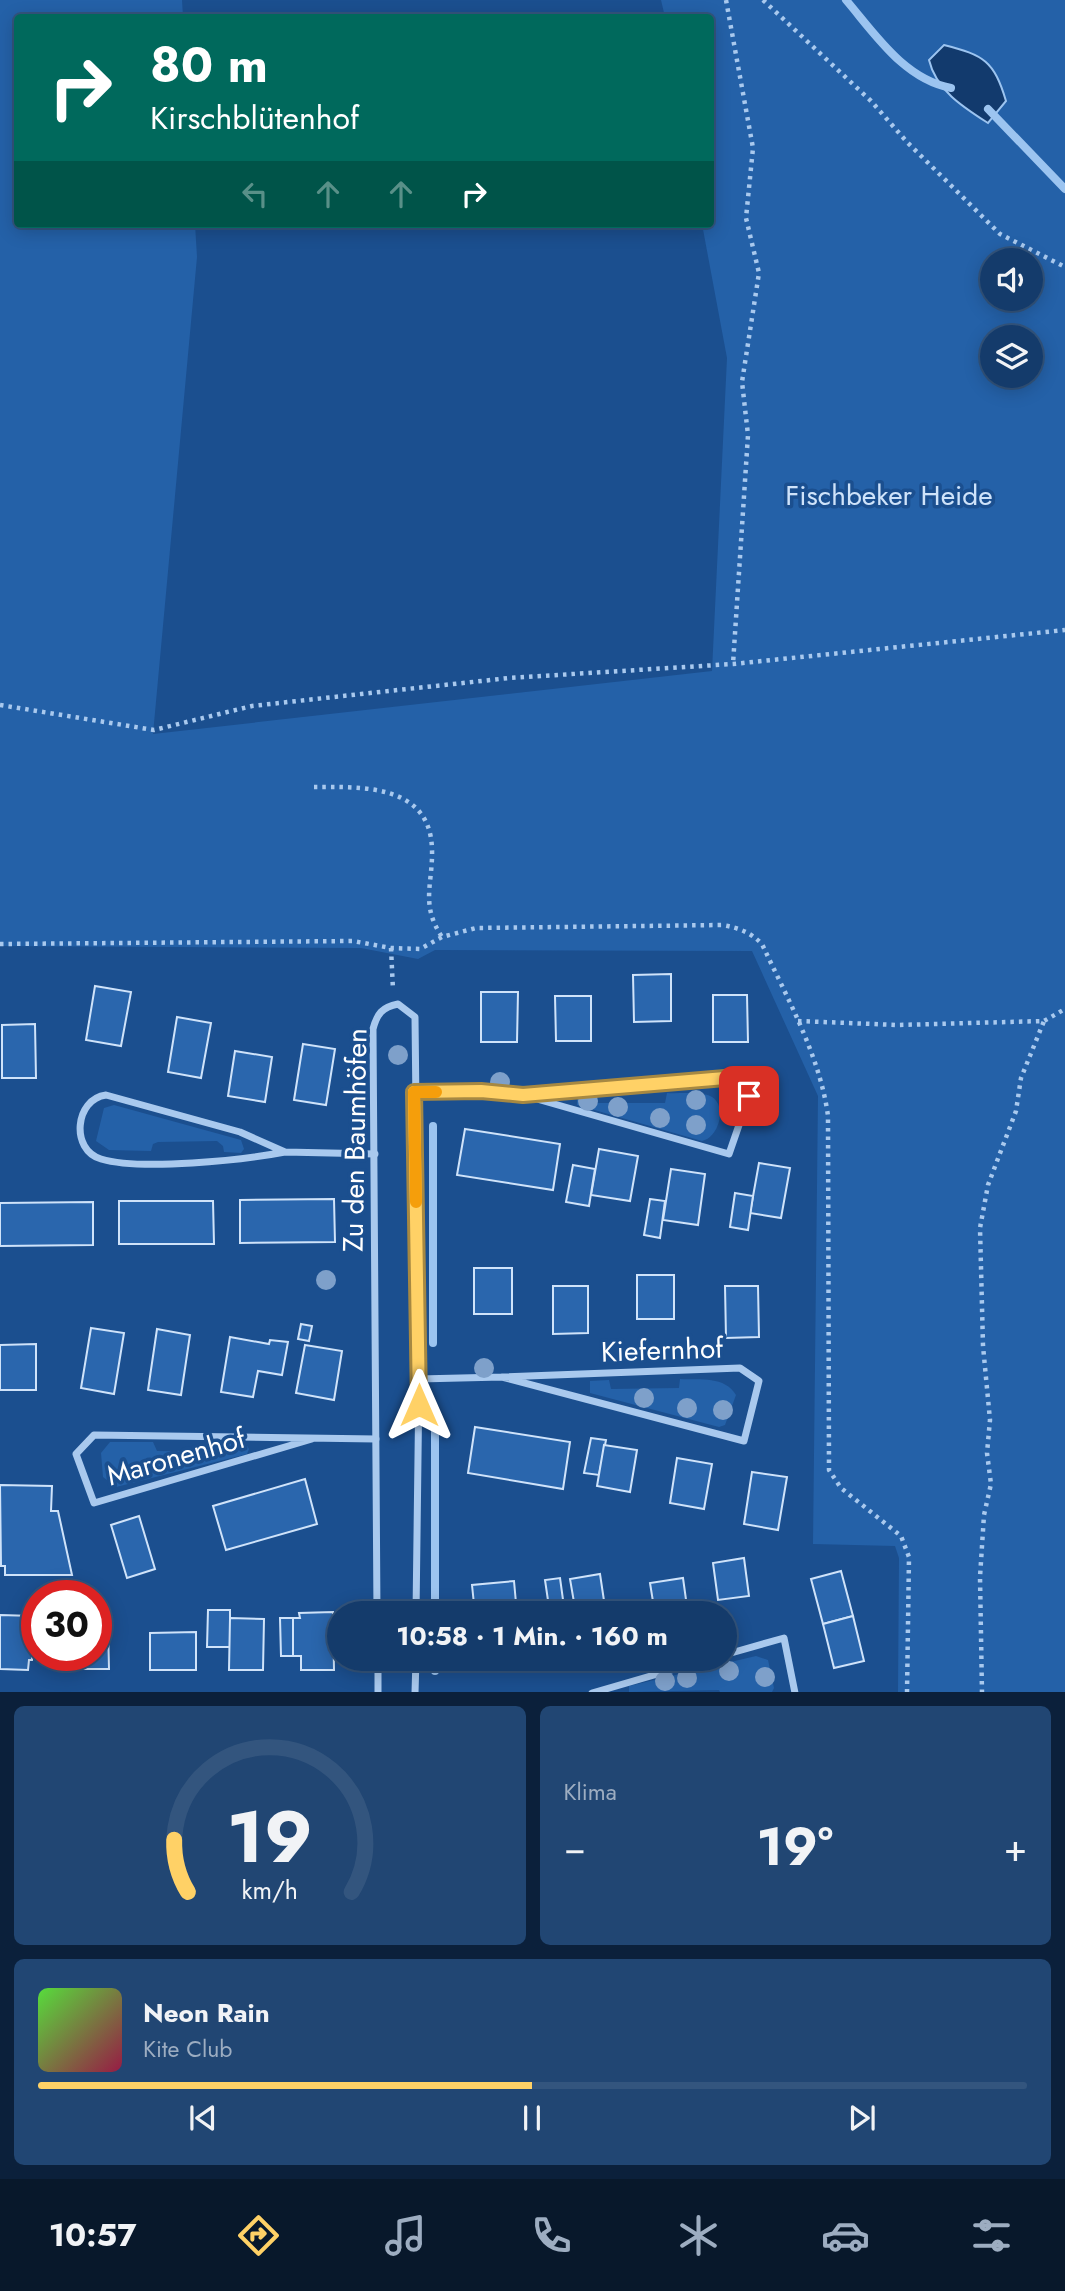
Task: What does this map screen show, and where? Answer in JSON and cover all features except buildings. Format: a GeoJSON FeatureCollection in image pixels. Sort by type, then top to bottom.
{"type":"FeatureCollection","features":[{"type":"Feature","properties":{"kind":"street","name":"Zu den Baumhöfen"},"geometry":{"type":"LineString","coordinates":[[377,1601],[373,1029],[376,1016],[386,1006],[393,1005],[407,1009],[415,1017],[419,1379],[416,1601]]}},
{"type":"Feature","properties":{"kind":"street"},"geometry":{"type":"LineString","coordinates":[[414,1092],[481,1091],[523,1095],[725,1078],[749,1096],[729,1154],[523,1095]]}},
{"type":"Feature","properties":{"kind":"street"},"geometry":{"type":"LineString","coordinates":[[285,1152],[240,1132],[106,1095],[99,1096],[88,1106],[80,1131],[81,1144],[92,1156],[132,1163],[246,1160],[285,1152],[375,1154]]}},
{"type":"Feature","properties":{"kind":"street","name":"Kiefernhof"},"geometry":{"type":"LineString","coordinates":[[419,1379],[740,1368],[759,1381],[744,1441],[502,1377]]}},
{"type":"Feature","properties":{"kind":"street","name":"Maronenhof"},"geometry":{"type":"LineString","coordinates":[[312,1439],[94,1503],[76,1454],[94,1435],[376,1439]]}},
{"type":"Feature","properties":{"kind":"street"},"geometry":{"type":"LineString","coordinates":[[737,1651],[784,1638],[795,1692]]}},
{"type":"Feature","properties":{"kind":"street"},"geometry":{"type":"LineString","coordinates":[[377,1671],[378,1692]]}},
{"type":"Feature","properties":{"kind":"street"},"geometry":{"type":"LineString","coordinates":[[415,1692],[416,1671]]}},
{"type":"Feature","properties":{"kind":"street"},"geometry":{"type":"LineString","coordinates":[[592,1692],[666,1671]]}},
{"type":"Feature","properties":{"kind":"path"},"geometry":{"type":"LineString","coordinates":[[726,0],[753,148],[746,218],[759,272],[742,382],[748,435],[733,664]]}},
{"type":"Feature","properties":{"kind":"path"},"geometry":{"type":"LineString","coordinates":[[763,0],[871,102],[907,142],[1000,234],[1065,267]]}},
{"type":"Feature","properties":{"kind":"path"},"geometry":{"type":"LineString","coordinates":[[0,705],[154,730],[252,706],[509,678],[733,664],[1065,630]]}},
{"type":"Feature","properties":{"kind":"path"},"geometry":{"type":"LineString","coordinates":[[314,787],[377,788],[408,802],[421,816],[432,848],[428,909],[442,937]]}},
{"type":"Feature","properties":{"kind":"path"},"geometry":{"type":"LineString","coordinates":[[0,944],[353,941],[391,948],[420,949],[442,937],[476,928],[722,925],[739,928],[762,944],[798,1021],[825,1095],[828,1116],[829,1470],[841,1488],[901,1536],[909,1557],[907,1692]]}},
{"type":"Feature","properties":{"kind":"path"},"geometry":{"type":"LineString","coordinates":[[391,948],[393,1005]]}},
{"type":"Feature","properties":{"kind":"path"},"geometry":{"type":"LineString","coordinates":[[798,1021],[898,1025],[1044,1020],[1065,1009]]}},
{"type":"Feature","properties":{"kind":"path"},"geometry":{"type":"LineString","coordinates":[[982,1692],[980,1577],[984,1515],[991,1483],[980,1265],[981,1208],[995,1163],[1016,1111],[1021,1078],[1044,1020]]}},
{"type":"Feature","properties":{"kind":"green space","name":"Fischbeker Heide"},"geometry":{"type":"Polygon","coordinates":[[[0,0],[182,0],[183,14],[14,14],[14,228],[195,228],[197,257],[153,734],[712,671],[727,358],[703,228],[714,228],[714,14],[664,14],[661,0],[1065,0],[1065,1692],[898,1692],[899,1558],[895,1546],[813,1544],[818,1096],[752,951],[435,950],[418,959],[361,948],[0,946],[0,0]]]}},
{"type":"Feature","properties":{"kind":"green space"},"geometry":{"type":"Polygon","coordinates":[[[667,1093],[696,1093],[712,1097],[717,1102],[719,1122],[708,1139],[702,1141],[577,1105],[577,1095],[596,1094],[597,1103],[665,1103],[667,1093]]]}},
{"type":"Feature","properties":{"kind":"green space"},"geometry":{"type":"Polygon","coordinates":[[[114,1105],[241,1140],[244,1149],[241,1153],[224,1152],[223,1146],[217,1141],[158,1142],[153,1144],[151,1151],[109,1150],[96,1141],[104,1108],[114,1105]]]}},
{"type":"Feature","properties":{"kind":"green space"},"geometry":{"type":"Polygon","coordinates":[[[680,1379],[711,1380],[731,1389],[736,1395],[725,1425],[719,1427],[590,1393],[590,1381],[609,1380],[611,1389],[679,1388],[680,1379]]]}},
{"type":"Feature","properties":{"kind":"green space"},"geometry":{"type":"Polygon","coordinates":[[[110,1442],[153,1442],[157,1451],[224,1452],[229,1442],[245,1442],[249,1449],[247,1454],[116,1487],[103,1477],[101,1453],[110,1442]]]}},
{"type":"Feature","properties":{"kind":"green space"},"geometry":{"type":"Polygon","coordinates":[[[756,1656],[768,1660],[774,1688],[772,1692],[629,1692],[629,1686],[692,1671],[737,1671],[737,1660],[756,1656]]]}},
{"type":"Feature","properties":{"kind":"shaded area"},"geometry":{"type":"Polygon","coordinates":[[[944,45],[969,52],[992,68],[1006,101],[988,123],[960,104],[938,80],[929,60],[944,45]]]}},
{"type":"Feature","properties":{"kind":"waterway"},"geometry":{"type":"LineString","coordinates":[[846,0],[905,65],[934,83],[951,88]]}},
{"type":"Feature","properties":{"kind":"waterway"},"geometry":{"type":"LineString","coordinates":[[988,109],[1065,189]]}},
{"type":"Feature","properties":{"kind":"waterway"},"geometry":{"type":"LineString","coordinates":[[433,1126],[433,1343]]}},
{"type":"Feature","properties":{"kind":"waterway"},"geometry":{"type":"LineString","coordinates":[[435,1415],[435,1601]]}},
{"type":"Feature","properties":{"kind":"slow traffic"},"geometry":{"type":"LineString","coordinates":[[416,1202],[414,1092],[436,1092]]}},
{"type":"Feature","properties":{"kind":"route"},"geometry":{"type":"LineString","coordinates":[[419,1405],[414,1092],[481,1091],[523,1095],[725,1078],[749,1096]]}}]}
